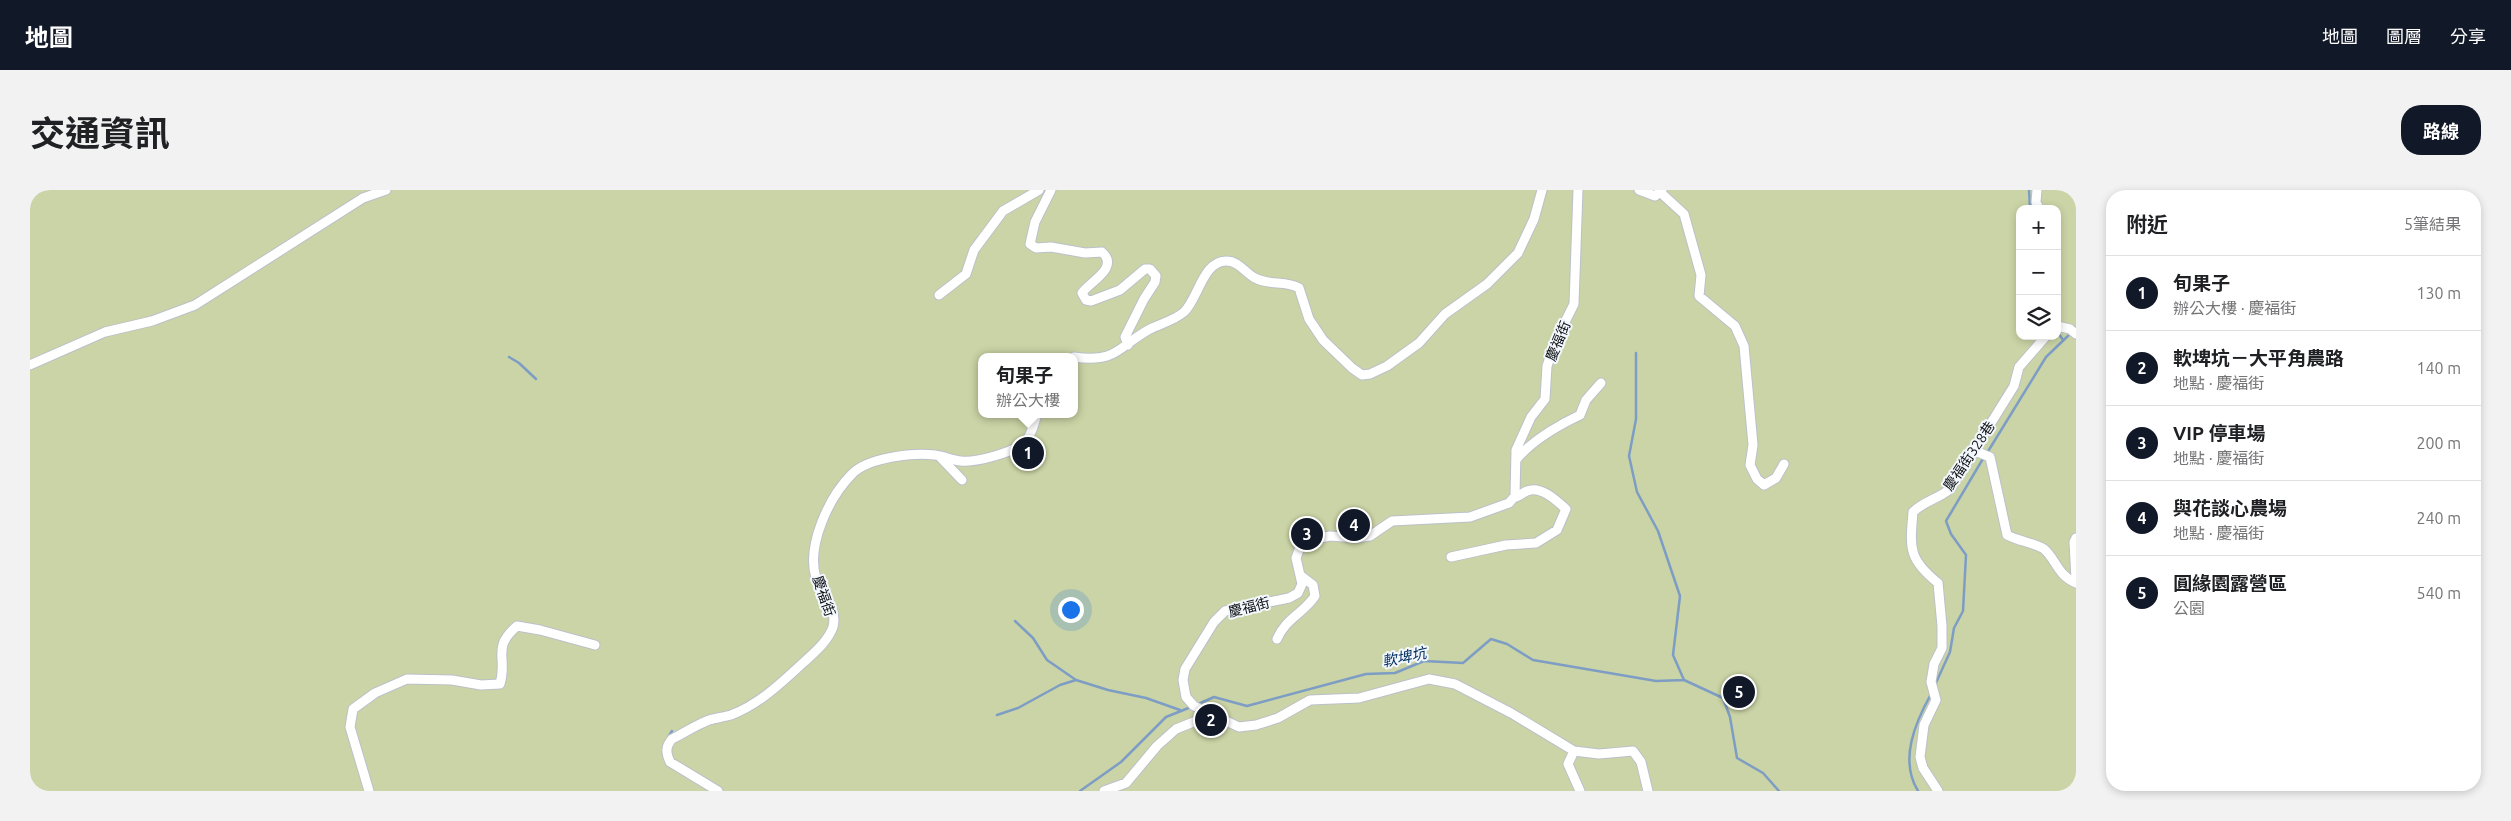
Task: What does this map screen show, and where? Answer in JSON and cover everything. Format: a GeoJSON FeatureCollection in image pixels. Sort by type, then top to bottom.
{"type":"FeatureCollection","features":[{"type":"Feature","properties":{"kind":"street"},"geometry":{"type":"LineString","coordinates":[[30,366],[105,332],[152,321],[195,306],[363,198],[386,190]]}},
{"type":"Feature","properties":{"kind":"street"},"geometry":{"type":"LineString","coordinates":[[939,295],[966,274],[974,250],[1003,211],[1039,190]]}},
{"type":"Feature","properties":{"kind":"street"},"geometry":{"type":"LineString","coordinates":[[1051,190],[1035,222],[1030,244],[1036,248],[1051,247],[1085,253],[1102,252],[1105,254],[1107,260],[1102,275],[1088,286],[1082,294],[1086,300],[1120,290],[1145,269],[1150,269],[1156,276],[1155,282],[1144,299],[1125,337],[1128,346]]}},
{"type":"Feature","properties":{"kind":"street"},"geometry":{"type":"LineString","coordinates":[[1078,358],[1094,360],[1109,357],[1128,346],[1147,330],[1182,314],[1192,303],[1204,277],[1215,264],[1225,261],[1238,263],[1254,278],[1270,284],[1290,283],[1299,288],[1309,319],[1322,340],[1352,368],[1362,374],[1370,374],[1388,366],[1419,343],[1445,314],[1487,284],[1518,253],[1534,219],[1542,190]]}},
{"type":"Feature","properties":{"kind":"street","name":"慶福街"},"geometry":{"type":"LineString","coordinates":[[1578,190],[1574,304],[1556,340],[1547,366],[1545,398],[1531,417],[1521,436],[1516,460],[1516,487],[1513,498],[1509,503],[1470,517],[1392,521],[1370,536],[1356,538],[1330,536],[1310,540],[1300,548],[1296,558],[1302,584],[1298,594],[1289,598],[1225,611],[1214,622],[1185,669],[1183,680],[1186,697],[1192,704],[1211,715],[1239,727],[1256,725],[1278,718],[1310,700],[1359,698],[1429,678],[1461,688],[1511,713],[1574,751],[1599,754],[1633,751],[1641,762],[1648,791]]}},
{"type":"Feature","properties":{"kind":"street"},"geometry":{"type":"LineString","coordinates":[[1639,190],[1655,196],[1662,192],[1684,214],[1701,275],[1699,296],[1735,326],[1744,346],[1753,445],[1750,465],[1757,478],[1764,485],[1776,478],[1784,464]]}},
{"type":"Feature","properties":{"kind":"street"},"geometry":{"type":"LineString","coordinates":[[2037,190],[2037,205]]}},
{"type":"Feature","properties":{"kind":"street"},"geometry":{"type":"LineString","coordinates":[[2061,325],[2073,331]]}},
{"type":"Feature","properties":{"kind":"street","name":"慶福街328巷"},"geometry":{"type":"LineString","coordinates":[[1938,791],[1924,768],[1920,757],[1924,725],[1936,700],[1932,684],[1934,664],[1942,648],[1942,626],[1938,583],[1922,571],[1910,549],[1913,512],[1922,503],[1939,497],[1950,489],[1978,452],[2014,386],[2019,367],[2043,340]]}},
{"type":"Feature","properties":{"kind":"street"},"geometry":{"type":"LineString","coordinates":[[1516,460],[1526,448],[1562,423],[1580,415],[1586,400],[1601,383]]}},
{"type":"Feature","properties":{"kind":"street","name":"慶福街"},"geometry":{"type":"LineString","coordinates":[[718,791],[670,762],[666,754],[668,744],[672,739],[708,721],[731,714],[774,690],[822,645],[832,628],[834,615],[816,578],[814,556],[817,537],[824,515],[852,473],[867,465],[885,459],[918,454],[968,461],[1013,450],[1028,438],[1036,418]]}},
{"type":"Feature","properties":{"kind":"street","name":"慶福街328巷"},"geometry":{"type":"LineString","coordinates":[[1978,452],[1990,457],[2007,535],[2018,541],[2044,549],[2057,568],[2076,583]]}},
{"type":"Feature","properties":{"kind":"street"},"geometry":{"type":"LineString","coordinates":[[939,456],[962,480]]}},
{"type":"Feature","properties":{"kind":"street"},"geometry":{"type":"LineString","coordinates":[[1451,557],[1506,545],[1536,543],[1557,530],[1566,509],[1555,499],[1539,490],[1528,490],[1513,498]]}},
{"type":"Feature","properties":{"kind":"street"},"geometry":{"type":"LineString","coordinates":[[2076,538],[2074,542],[2076,579]]}},
{"type":"Feature","properties":{"kind":"street"},"geometry":{"type":"LineString","coordinates":[[1278,639],[1282,626],[1307,608],[1315,596],[1313,585],[1300,575]]}},
{"type":"Feature","properties":{"kind":"street"},"geometry":{"type":"LineString","coordinates":[[369,791],[350,727],[352,709],[375,693],[407,678],[452,680],[481,685],[500,684],[504,671],[500,650],[507,635],[517,626],[540,630],[595,645]]}},
{"type":"Feature","properties":{"kind":"street"},"geometry":{"type":"LineString","coordinates":[[1104,791],[1126,783],[1157,746],[1176,729],[1211,715]]}},
{"type":"Feature","properties":{"kind":"street"},"geometry":{"type":"LineString","coordinates":[[1574,751],[1568,764],[1580,791]]}},
{"type":"Feature","properties":{"kind":"green space"},"geometry":{"type":"Polygon","coordinates":[[[30,190],[2076,190],[2076,791],[30,791],[30,190]]]}},
{"type":"Feature","properties":{"kind":"waterway"},"geometry":{"type":"LineString","coordinates":[[2029,190],[2030,205]]}},
{"type":"Feature","properties":{"kind":"waterway"},"geometry":{"type":"LineString","coordinates":[[1987,453],[2046,357],[2071,333]]}},
{"type":"Feature","properties":{"kind":"waterway"},"geometry":{"type":"LineString","coordinates":[[1636,353],[1636,419],[1629,456],[1637,492],[1658,531],[1680,596],[1673,655],[1684,680]]}},
{"type":"Feature","properties":{"kind":"waterway"},"geometry":{"type":"LineString","coordinates":[[509,357],[519,363],[536,379]]}},
{"type":"Feature","properties":{"kind":"waterway"},"geometry":{"type":"LineString","coordinates":[[1934,687],[1950,652],[1954,628],[1963,611],[1966,555],[1951,534],[1946,521],[1984,457]]}},
{"type":"Feature","properties":{"kind":"waterway"},"geometry":{"type":"LineString","coordinates":[[1015,621],[1033,638],[1047,660],[1076,680]]}},
{"type":"Feature","properties":{"kind":"waterway","name":"軟埤坑"},"geometry":{"type":"LineString","coordinates":[[1196,705],[1214,697],[1247,706],[1366,674],[1395,673],[1424,661],[1463,663],[1491,639],[1507,644],[1533,660],[1656,681],[1684,680],[1723,698],[1730,717],[1737,758],[1763,773],[1779,791]]}},
{"type":"Feature","properties":{"kind":"waterway"},"geometry":{"type":"LineString","coordinates":[[997,715],[1018,708],[1060,685],[1076,680],[1108,690],[1146,698],[1180,710]]}},
{"type":"Feature","properties":{"kind":"waterway"},"geometry":{"type":"LineString","coordinates":[[1918,791],[1912,779],[1910,767],[1911,742],[1931,694]]}},
{"type":"Feature","properties":{"kind":"waterway","name":"軟埤坑"},"geometry":{"type":"LineString","coordinates":[[1080,791],[1121,762],[1166,717],[1191,707]]}},
{"type":"Feature","properties":{"kind":"waterway"},"geometry":{"type":"LineString","coordinates":[[669,736],[672,731]]}},
{"type":"Feature","properties":{"kind":"place","name":"旬果子"},"geometry":{"type":"Point","coordinates":[1028,453]}},
{"type":"Feature","properties":{"kind":"place","name":"與花談心農場"},"geometry":{"type":"Point","coordinates":[1354,525]}},
{"type":"Feature","properties":{"kind":"place","name":"VIP 停車場"},"geometry":{"type":"Point","coordinates":[1307,534]}},
{"type":"Feature","properties":{"kind":"place","name":"圓緣園露營區"},"geometry":{"type":"Point","coordinates":[1739,692]}},
{"type":"Feature","properties":{"kind":"place","name":"軟埤坑－大平角農路"},"geometry":{"type":"Point","coordinates":[1211,720]}}]}
